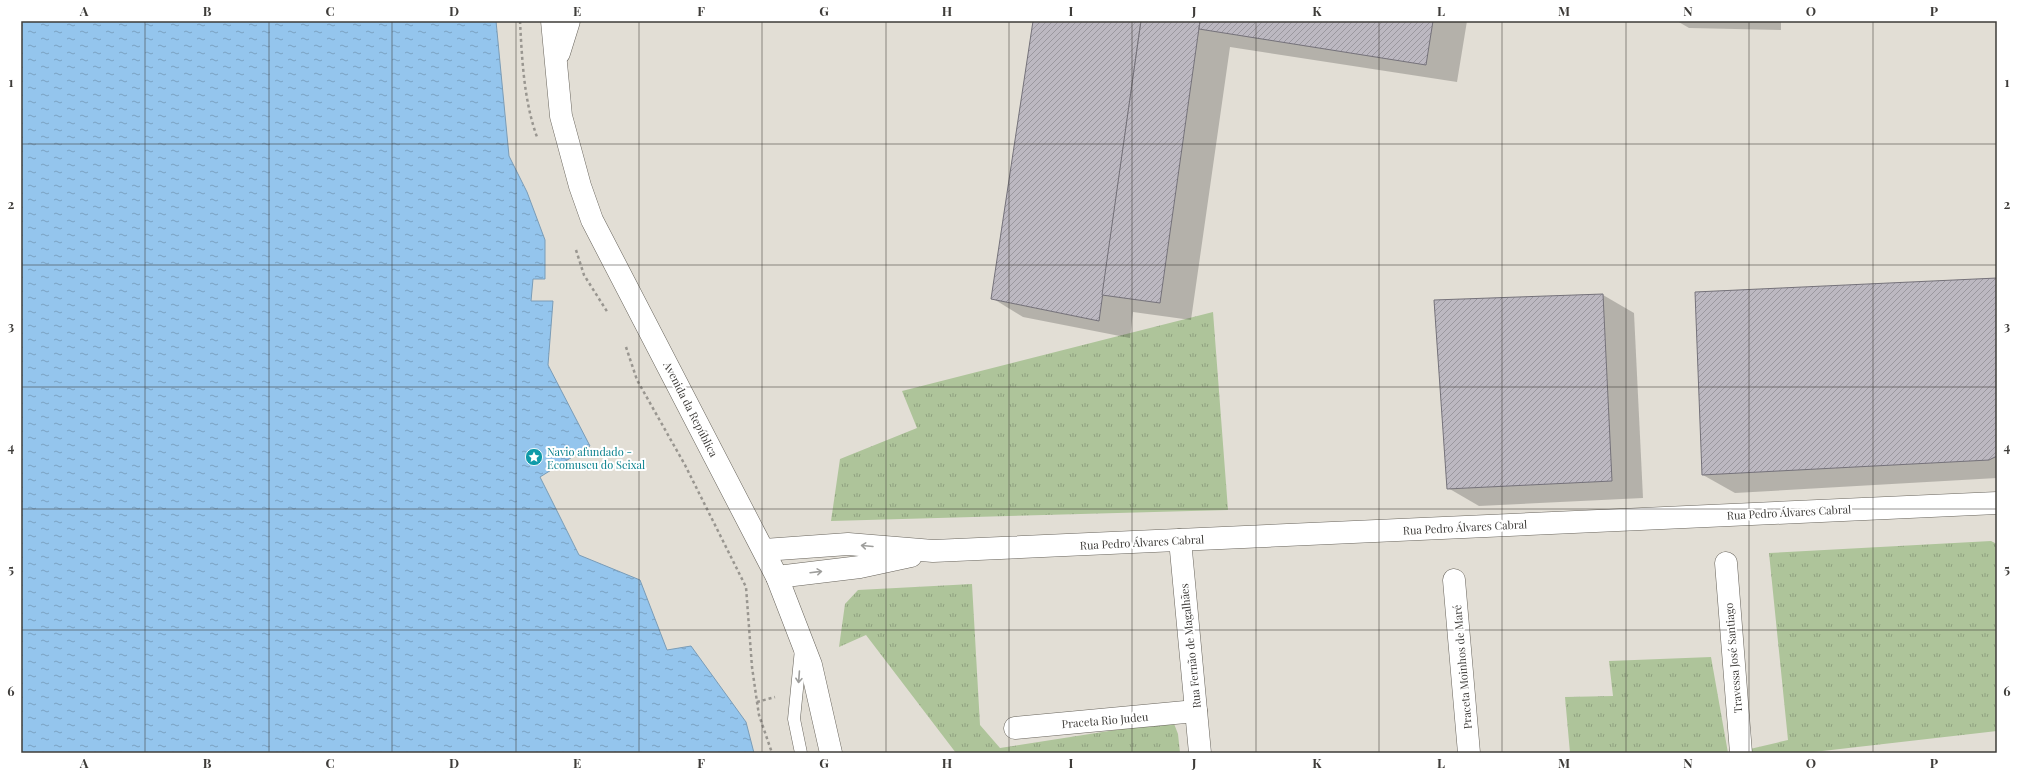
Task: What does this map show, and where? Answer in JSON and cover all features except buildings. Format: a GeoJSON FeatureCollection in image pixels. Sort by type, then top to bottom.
{"type":"FeatureCollection","features":[{"type":"Feature","properties":{"kind":"street","name":"Avenida da República"},"geometry":{"type":"LineString","coordinates":[[552,21],[561,116],[569,152],[592,220],[778,577],[802,638],[817,687],[831,753]]}},
{"type":"Feature","properties":{"kind":"street","name":"Avenida da República"},"geometry":{"type":"LineString","coordinates":[[555,65],[557,21]]}},
{"type":"Feature","properties":{"kind":"street"},"geometry":{"type":"LineString","coordinates":[[555,65],[569,21]]}},
{"type":"Feature","properties":{"kind":"street","name":"Rua Pedro Álvares Cabral"},"geometry":{"type":"LineString","coordinates":[[764,550],[848,544],[933,551],[1997,502]]}},
{"type":"Feature","properties":{"kind":"street","name":"Rua Fernão de Magalhães"},"geometry":{"type":"LineString","coordinates":[[1180,540],[1200,753]]}},
{"type":"Feature","properties":{"kind":"street","name":"Rua Pedro Álvares Cabral"},"geometry":{"type":"LineString","coordinates":[[778,577],[860,567],[933,551]]}},
{"type":"Feature","properties":{"kind":"street","name":"Travessa José Santiago"},"geometry":{"type":"LineString","coordinates":[[1726,563],[1741,753]]}},
{"type":"Feature","properties":{"kind":"street","name":"Praceta Moinhos de Maré"},"geometry":{"type":"LineString","coordinates":[[1454,580],[1469,753]]}},
{"type":"Feature","properties":{"kind":"street","name":"Praceta Rio Judeu"},"geometry":{"type":"LineString","coordinates":[[1015,728],[1196,711]]}},
{"type":"Feature","properties":{"kind":"lane"},"geometry":{"type":"LineString","coordinates":[[801,753],[794,719],[802,638]]}},
{"type":"Feature","properties":{"kind":"path"},"geometry":{"type":"LineString","coordinates":[[520,21],[522,58],[531,120],[539,142]]}},
{"type":"Feature","properties":{"kind":"path"},"geometry":{"type":"LineString","coordinates":[[574,246],[584,275],[611,317]]}},
{"type":"Feature","properties":{"kind":"path"},"geometry":{"type":"LineString","coordinates":[[624,341],[637,380],[685,465],[746,587],[752,667],[759,715],[772,753]]}},
{"type":"Feature","properties":{"kind":"green space"},"geometry":{"type":"Polygon","coordinates":[[[1213,312],[1228,510],[831,521],[840,459],[917,428],[902,391],[1213,312]]]}},
{"type":"Feature","properties":{"kind":"green space"},"geometry":{"type":"Polygon","coordinates":[[[1991,541],[1997,544],[1997,731],[1805,753],[1750,753],[1750,749],[1788,740],[1769,553],[1991,541]]]}},
{"type":"Feature","properties":{"kind":"green space"},"geometry":{"type":"Polygon","coordinates":[[[972,584],[980,725],[1000,748],[1173,721],[1178,734],[1180,753],[956,753],[866,635],[839,647],[845,604],[858,590],[972,584]]]}},
{"type":"Feature","properties":{"kind":"green space"},"geometry":{"type":"Polygon","coordinates":[[[1711,657],[1728,753],[1570,753],[1565,697],[1613,696],[1609,661],[1711,657]]]}},
{"type":"Feature","properties":{"kind":"water"},"geometry":{"type":"Polygon","coordinates":[[[21,21],[496,21],[509,156],[527,192],[545,240],[545,279],[533,279],[531,301],[553,301],[548,365],[590,446],[540,477],[579,555],[640,580],[667,650],[691,646],[746,722],[754,753],[21,753],[21,21]]]}},
{"type":"Feature","properties":{"kind":"place","name":"Navio afundado - Ecomuseu do Seixal"},"geometry":{"type":"Point","coordinates":[534,457]}}]}
